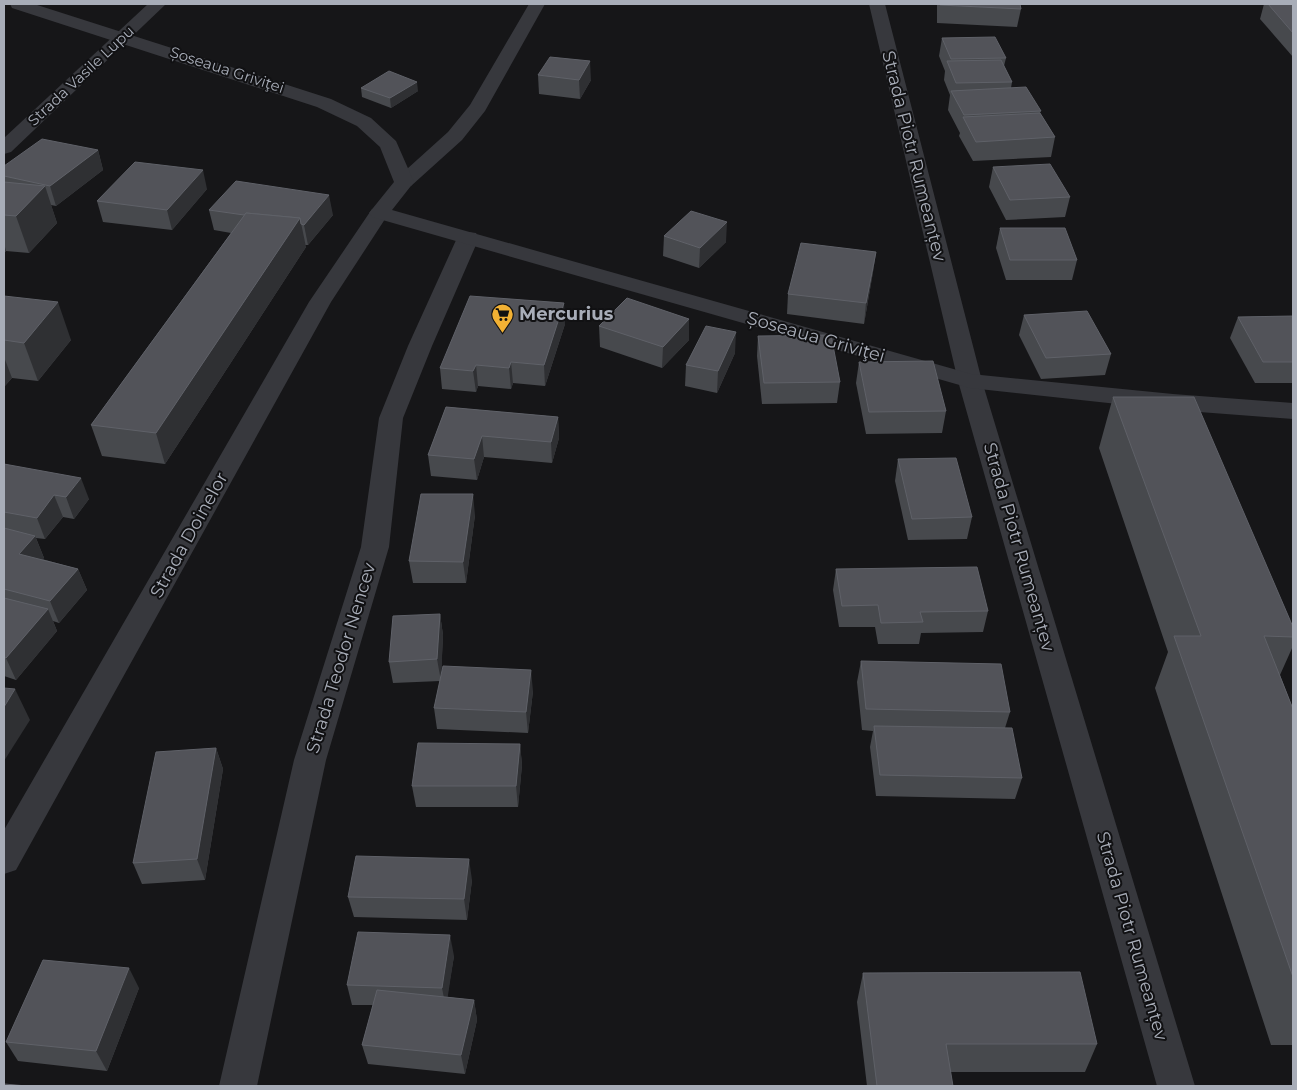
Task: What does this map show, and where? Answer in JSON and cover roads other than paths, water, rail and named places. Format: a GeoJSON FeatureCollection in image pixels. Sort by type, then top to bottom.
{"type":"FeatureCollection","features":[{"type":"Feature","properties":{"kind":"street","name":"Șoseaua Griviţei"},"geometry":{"type":"LineString","coordinates":[[18,4],[324,103],[364,122],[389,145],[404,182]]}},
{"type":"Feature","properties":{"kind":"street","name":"Strada Vasile Lupu"},"geometry":{"type":"LineString","coordinates":[[4,148],[158,4]]}},
{"type":"Feature","properties":{"kind":"street"},"geometry":{"type":"LineString","coordinates":[[379,213],[404,182],[455,136],[478,107],[537,4]]}},
{"type":"Feature","properties":{"kind":"street","name":"Strada Piotr Rumeanțev"},"geometry":{"type":"LineString","coordinates":[[877,4],[970,381],[1176,1086]]}},
{"type":"Feature","properties":{"kind":"street","name":"Șoseaua Griviţei"},"geometry":{"type":"LineString","coordinates":[[379,213],[970,381],[1163,401],[1293,411]]}},
{"type":"Feature","properties":{"kind":"street","name":"Strada Doinelor"},"geometry":{"type":"LineString","coordinates":[[4,860],[320,302],[379,213]]}},
{"type":"Feature","properties":{"kind":"street","name":"Strada Teodor Nencev"},"geometry":{"type":"LineString","coordinates":[[238,1086],[310,760],[376,547],[391,418],[420,346],[468,238]]}},
{"type":"Feature","properties":{"kind":"place","name":"Mercurius"},"geometry":{"type":"Point","coordinates":[503,333]}}]}
